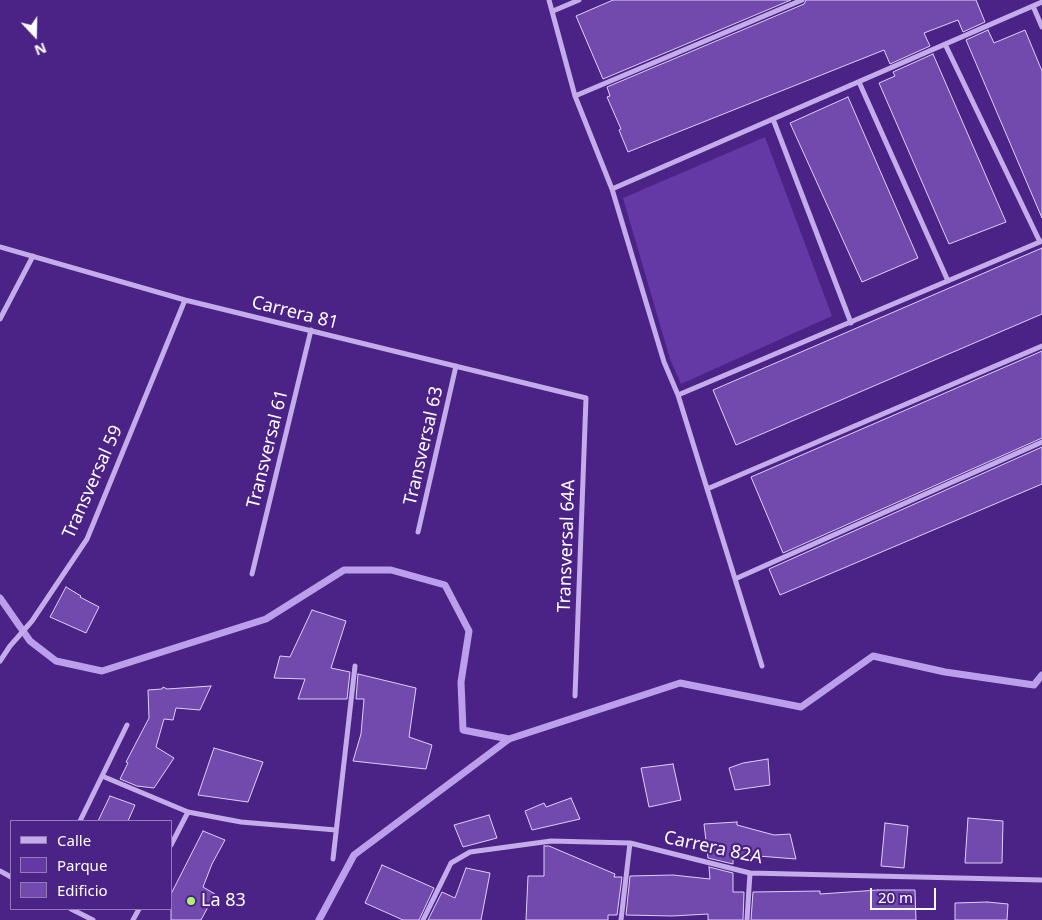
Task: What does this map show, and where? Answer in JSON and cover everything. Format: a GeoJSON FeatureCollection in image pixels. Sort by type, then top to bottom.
{"type":"FeatureCollection","features":[{"type":"Feature","properties":{"kind":"street"},"geometry":{"type":"LineString","coordinates":[[549,0],[575,96],[612,189],[664,362],[678,395],[762,666]]}},
{"type":"Feature","properties":{"kind":"street"},"geometry":{"type":"LineString","coordinates":[[553,11],[579,0]]}},
{"type":"Feature","properties":{"kind":"street"},"geometry":{"type":"LineString","coordinates":[[575,96],[802,0]]}},
{"type":"Feature","properties":{"kind":"street"},"geometry":{"type":"LineString","coordinates":[[612,189],[1042,2]]}},
{"type":"Feature","properties":{"kind":"street"},"geometry":{"type":"LineString","coordinates":[[1033,6],[1042,27]]}},
{"type":"Feature","properties":{"kind":"street"},"geometry":{"type":"LineString","coordinates":[[678,395],[1041,241],[945,44]]}},
{"type":"Feature","properties":{"kind":"street"},"geometry":{"type":"LineString","coordinates":[[859,82],[948,281]]}},
{"type":"Feature","properties":{"kind":"street"},"geometry":{"type":"LineString","coordinates":[[773,119],[851,323]]}},
{"type":"Feature","properties":{"kind":"street","name":"Carrera 81"},"geometry":{"type":"LineString","coordinates":[[0,247],[185,300],[586,398]]}},
{"type":"Feature","properties":{"kind":"street"},"geometry":{"type":"LineString","coordinates":[[0,319],[33,256]]}},
{"type":"Feature","properties":{"kind":"street","name":"Transversal 59"},"geometry":{"type":"LineString","coordinates":[[0,661],[10,646],[32,621],[87,539],[185,300]]}},
{"type":"Feature","properties":{"kind":"street","name":"Transversal 61"},"geometry":{"type":"LineString","coordinates":[[252,574],[311,330]]}},
{"type":"Feature","properties":{"kind":"street"},"geometry":{"type":"LineString","coordinates":[[707,489],[1042,346]]}},
{"type":"Feature","properties":{"kind":"street","name":"Transversal 63"},"geometry":{"type":"LineString","coordinates":[[418,532],[456,366]]}},
{"type":"Feature","properties":{"kind":"street","name":"Transversal 64A"},"geometry":{"type":"LineString","coordinates":[[575,696],[586,398]]}},
{"type":"Feature","properties":{"kind":"street"},"geometry":{"type":"LineString","coordinates":[[735,579],[1042,442]]}},
{"type":"Feature","properties":{"kind":"street"},"geometry":{"type":"LineString","coordinates":[[333,859],[355,666]]}},
{"type":"Feature","properties":{"kind":"street"},"geometry":{"type":"LineString","coordinates":[[80,820],[127,725]]}},
{"type":"Feature","properties":{"kind":"street"},"geometry":{"type":"LineString","coordinates":[[102,776],[188,812],[241,822],[336,830]]}},
{"type":"Feature","properties":{"kind":"street"},"geometry":{"type":"LineString","coordinates":[[172,843],[188,812]]}},
{"type":"Feature","properties":{"kind":"street","name":"Carrera 82A"},"geometry":{"type":"LineString","coordinates":[[423,920],[450,863],[470,852],[551,841],[630,843],[750,873],[1042,880]]}},
{"type":"Feature","properties":{"kind":"street"},"geometry":{"type":"LineString","coordinates":[[621,920],[630,843]]}},
{"type":"Feature","properties":{"kind":"street"},"geometry":{"type":"LineString","coordinates":[[747,920],[750,873]]}},
{"type":"Feature","properties":{"kind":"street"},"geometry":{"type":"LineString","coordinates":[[73,910],[90,919]]}},
{"type":"Feature","properties":{"kind":"green space"},"geometry":{"type":"Polygon","coordinates":[[[765,137],[832,316],[681,384],[670,359],[623,198],[765,137]]]}},
{"type":"Feature","properties":{"kind":"building"},"geometry":{"type":"Polygon","coordinates":[[[613,0],[791,0],[603,79],[576,16],[613,0]]]}},
{"type":"Feature","properties":{"kind":"building"},"geometry":{"type":"Polygon","coordinates":[[[806,0],[976,0],[985,22],[963,32],[958,20],[924,33],[930,46],[890,64],[884,50],[628,152],[619,130],[621,129],[607,97],[610,96],[607,87],[804,4],[806,0]]]}},
{"type":"Feature","properties":{"kind":"building"},"geometry":{"type":"Polygon","coordinates":[[[988,30],[994,43],[1025,30],[1042,71],[1042,218],[966,40],[988,30]]]}},
{"type":"Feature","properties":{"kind":"building"},"geometry":{"type":"Polygon","coordinates":[[[933,54],[1006,222],[949,244],[879,83],[895,76],[893,72],[933,54]]]}},
{"type":"Feature","properties":{"kind":"building"},"geometry":{"type":"Polygon","coordinates":[[[848,97],[918,258],[862,282],[790,123],[848,97]]]}},
{"type":"Feature","properties":{"kind":"building"},"geometry":{"type":"Polygon","coordinates":[[[1042,248],[1042,314],[736,445],[713,390],[1042,248]]]}},
{"type":"Feature","properties":{"kind":"building"},"geometry":{"type":"Polygon","coordinates":[[[1042,351],[1042,438],[783,553],[751,477],[1042,351]]]}},
{"type":"Feature","properties":{"kind":"building"},"geometry":{"type":"Polygon","coordinates":[[[1042,447],[1042,484],[780,595],[769,569],[1042,447]]]}},
{"type":"Feature","properties":{"kind":"building"},"geometry":{"type":"Polygon","coordinates":[[[66,587],[99,607],[86,633],[50,617],[66,587]]]}},
{"type":"Feature","properties":{"kind":"building"},"geometry":{"type":"Polygon","coordinates":[[[312,610],[346,621],[331,668],[350,672],[347,699],[298,699],[305,679],[274,678],[280,656],[290,657],[312,610]]]}},
{"type":"Feature","properties":{"kind":"building"},"geometry":{"type":"Polygon","coordinates":[[[358,674],[416,688],[409,737],[432,745],[426,769],[353,761],[361,734],[364,699],[356,699],[358,674]]]}},
{"type":"Feature","properties":{"kind":"building"},"geometry":{"type":"Polygon","coordinates":[[[211,686],[200,710],[176,708],[173,720],[164,719],[156,747],[174,758],[154,788],[137,786],[120,779],[128,763],[126,762],[149,718],[148,690],[162,689],[163,687],[167,689],[211,686]]]}},
{"type":"Feature","properties":{"kind":"building"},"geometry":{"type":"Polygon","coordinates":[[[214,748],[263,762],[248,802],[198,795],[214,748]]]}},
{"type":"Feature","properties":{"kind":"building"},"geometry":{"type":"Polygon","coordinates":[[[768,759],[770,785],[735,790],[729,768],[743,763],[768,759]]]}},
{"type":"Feature","properties":{"kind":"building"},"geometry":{"type":"Polygon","coordinates":[[[673,764],[681,800],[649,807],[641,768],[673,764]]]}},
{"type":"Feature","properties":{"kind":"building"},"geometry":{"type":"Polygon","coordinates":[[[110,796],[135,805],[128,820],[98,820],[110,796]]]}},
{"type":"Feature","properties":{"kind":"building"},"geometry":{"type":"Polygon","coordinates":[[[571,798],[580,819],[532,830],[525,811],[544,803],[546,807],[571,798]]]}},
{"type":"Feature","properties":{"kind":"building"},"geometry":{"type":"Polygon","coordinates":[[[489,815],[497,838],[463,847],[454,825],[489,815]]]}},
{"type":"Feature","properties":{"kind":"building"},"geometry":{"type":"Polygon","coordinates":[[[968,818],[1003,821],[1002,863],[965,863],[968,818]]]}},
{"type":"Feature","properties":{"kind":"building"},"geometry":{"type":"Polygon","coordinates":[[[737,822],[737,825],[774,835],[790,834],[796,859],[733,854],[733,864],[708,858],[704,824],[737,822]]]}},
{"type":"Feature","properties":{"kind":"building"},"geometry":{"type":"Polygon","coordinates":[[[885,823],[908,826],[904,868],[881,866],[885,823]]]}},
{"type":"Feature","properties":{"kind":"building"},"geometry":{"type":"Polygon","coordinates":[[[203,831],[225,840],[212,864],[203,887],[215,894],[201,920],[171,920],[172,892],[203,831]]]}},
{"type":"Feature","properties":{"kind":"building"},"geometry":{"type":"Polygon","coordinates":[[[544,846],[549,846],[615,874],[614,877],[622,877],[617,915],[608,915],[608,920],[526,920],[528,876],[544,876],[544,846]]]}},
{"type":"Feature","properties":{"kind":"building"},"geometry":{"type":"Polygon","coordinates":[[[382,865],[434,888],[419,920],[403,920],[365,903],[382,865]]]}},
{"type":"Feature","properties":{"kind":"building"},"geometry":{"type":"Polygon","coordinates":[[[709,867],[733,873],[733,892],[744,892],[743,920],[708,920],[708,914],[672,916],[626,915],[630,876],[673,875],[710,879],[709,867]]]}},
{"type":"Feature","properties":{"kind":"building"},"geometry":{"type":"Polygon","coordinates":[[[466,868],[490,873],[481,920],[428,920],[442,892],[455,898],[466,868]]]}},
{"type":"Feature","properties":{"kind":"building"},"geometry":{"type":"Polygon","coordinates":[[[878,890],[915,890],[916,920],[751,920],[753,892],[820,891],[820,894],[878,890]]]}},
{"type":"Feature","properties":{"kind":"building"},"geometry":{"type":"Polygon","coordinates":[[[987,902],[1008,904],[1007,920],[955,920],[955,903],[987,902]]]}},
{"type":"Feature","properties":{"kind":"waterway"},"geometry":{"type":"LineString","coordinates":[[0,598],[30,641],[56,661],[102,671],[266,619],[344,570],[391,570],[445,585],[469,631],[461,682],[463,730],[509,739]]}},
{"type":"Feature","properties":{"kind":"waterway"},"geometry":{"type":"LineString","coordinates":[[319,920],[354,855],[509,739],[680,683],[801,707],[873,656],[945,672],[1034,685],[1042,675]]}},
{"type":"Feature","properties":{"kind":"place","name":"La 83"},"geometry":{"type":"Point","coordinates":[191,901]}}]}
